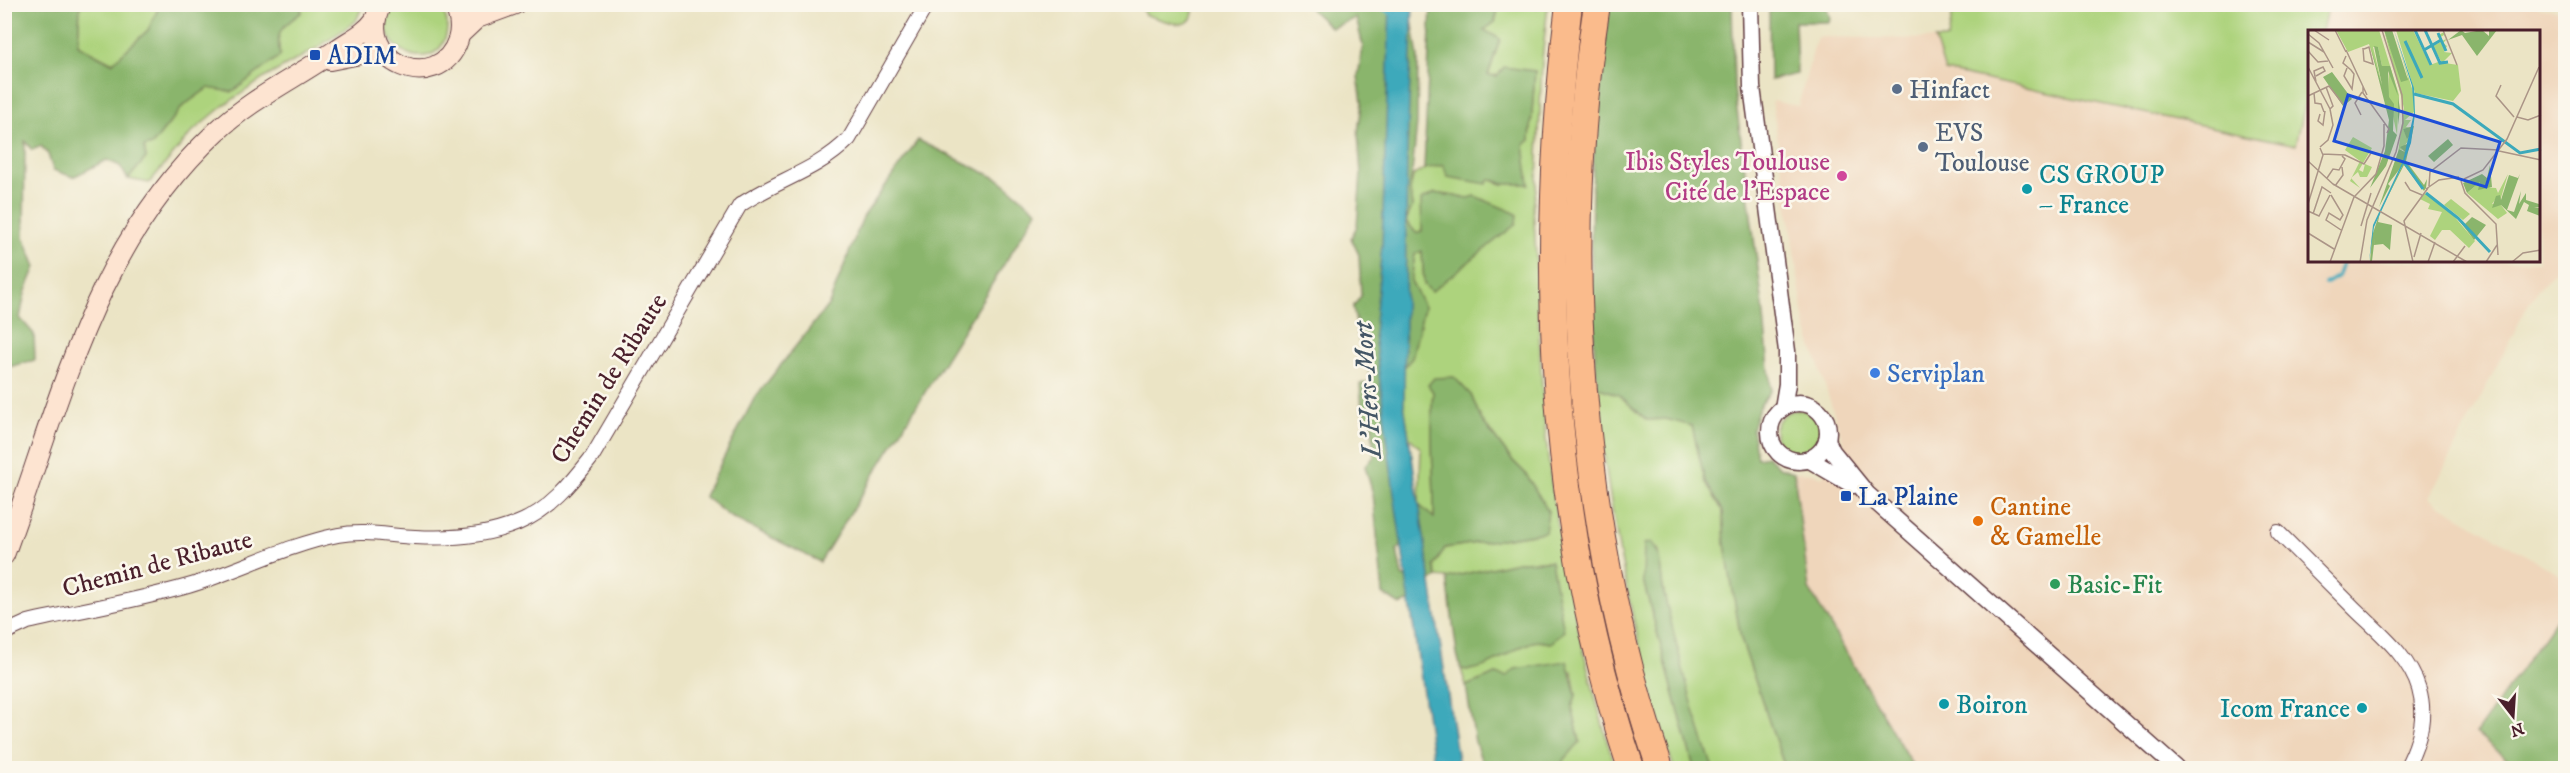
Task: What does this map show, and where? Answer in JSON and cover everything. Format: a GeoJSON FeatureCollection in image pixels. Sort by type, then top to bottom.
{"type":"FeatureCollection","features":[{"type":"Feature","properties":{"kind":"highway"},"geometry":{"type":"LineString","coordinates":[[1569,4],[1561,72],[1552,200],[1552,276],[1558,406],[1576,542],[1586,596],[1601,663],[1631,768]]}},
{"type":"Feature","properties":{"kind":"highway"},"geometry":{"type":"LineString","coordinates":[[1597,4],[1584,110],[1581,174],[1579,290],[1583,373],[1595,483],[1605,545],[1626,650],[1660,768]]}},
{"type":"Feature","properties":{"kind":"main road"},"geometry":{"type":"LineString","coordinates":[[454,4],[459,18],[460,34]]}},
{"type":"Feature","properties":{"kind":"main road"},"geometry":{"type":"LineString","coordinates":[[320,62],[365,53],[386,56],[406,68],[429,68],[449,55],[460,34],[477,18],[515,4]]}},
{"type":"Feature","properties":{"kind":"main road"},"geometry":{"type":"LineString","coordinates":[[378,12],[376,39],[386,56]]}},
{"type":"Feature","properties":{"kind":"main road"},"geometry":{"type":"LineString","coordinates":[[4,555],[81,336],[103,284],[123,247],[169,182],[216,132],[256,99],[320,62],[358,36],[378,12]]}},
{"type":"Feature","properties":{"kind":"street","name":"Chemin de Ribaute"},"geometry":{"type":"LineString","coordinates":[[4,633],[28,622],[186,586],[341,534],[362,533],[415,537],[467,535],[497,530],[536,514],[572,483],[592,457],[740,205],[757,194],[817,165],[833,155],[849,139],[927,4]]}},
{"type":"Feature","properties":{"kind":"street"},"geometry":{"type":"LineString","coordinates":[[1750,4],[1752,87],[1787,351],[1787,384],[1783,408]]}},
{"type":"Feature","properties":{"kind":"street"},"geometry":{"type":"LineString","coordinates":[[1787,351],[1806,404]]}},
{"type":"Feature","properties":{"kind":"street"},"geometry":{"type":"LineString","coordinates":[[1810,460],[1822,451],[1827,440],[1827,424],[1823,415],[1815,408],[1806,404],[1790,404],[1783,408],[1772,423],[1772,442],[1783,457],[1791,460],[1810,460],[1867,494]]}},
{"type":"Feature","properties":{"kind":"street"},"geometry":{"type":"LineString","coordinates":[[1827,440],[1832,451],[1867,494],[2176,768]]}},
{"type":"Feature","properties":{"kind":"street"},"geometry":{"type":"LineString","coordinates":[[2278,532],[2392,646],[2414,675],[2420,690],[2422,724],[2417,748],[2406,768]]}},
{"type":"Feature","properties":{"kind":"street","name":"Chemin de Ribaute"},"geometry":{"type":"LineString","coordinates":[[4,620],[28,622]]}},
{"type":"Feature","properties":{"kind":"shaded area"},"geometry":{"type":"Polygon","coordinates":[[[2528,4],[2565,13],[2565,260],[2538,289],[2528,305],[2429,498],[2565,578],[2565,607],[2476,733],[2518,768],[1914,768],[1809,589],[1794,472],[1813,473],[1822,477],[1845,447],[1805,324],[1772,101],[1798,106],[1817,37],[1935,39],[1945,71],[2295,145],[2308,90],[2308,262],[2540,262],[2540,30],[2322,30],[2328,5],[2528,4]]]}},
{"type":"Feature","properties":{"kind":"green space"},"geometry":{"type":"Polygon","coordinates":[[[5,4],[80,5],[78,45],[112,63],[148,30],[160,5],[300,5],[302,12],[289,21],[279,34],[280,56],[232,92],[208,88],[183,106],[152,145],[144,147],[146,158],[128,179],[120,166],[107,160],[73,177],[53,170],[48,154],[41,146],[32,150],[25,141],[24,237],[36,267],[25,293],[20,318],[34,334],[35,360],[5,368],[5,4]]]}},
{"type":"Feature","properties":{"kind":"green space"},"geometry":{"type":"Polygon","coordinates":[[[1954,4],[2328,5],[2322,30],[2308,30],[2308,91],[2296,145],[1945,71],[1935,39],[1948,39],[1954,4]]]}},
{"type":"Feature","properties":{"kind":"green space"},"geometry":{"type":"Polygon","coordinates":[[[80,5],[160,5],[148,30],[113,63],[78,45],[80,5]]]}},
{"type":"Feature","properties":{"kind":"green space"},"geometry":{"type":"Polygon","coordinates":[[[300,5],[363,5],[356,21],[223,106],[192,132],[149,183],[128,179],[146,158],[144,147],[152,145],[183,106],[208,88],[280,56],[279,34],[284,25],[302,12],[300,5]]]}},
{"type":"Feature","properties":{"kind":"green space"},"geometry":{"type":"Polygon","coordinates":[[[397,5],[438,5],[447,22],[446,35],[439,49],[428,55],[415,56],[403,51],[393,43],[387,31],[388,19],[397,5]]]}},
{"type":"Feature","properties":{"kind":"green space"},"geometry":{"type":"Polygon","coordinates":[[[1140,5],[1193,5],[1189,21],[1176,24],[1145,15],[1140,5]]]}},
{"type":"Feature","properties":{"kind":"green space"},"geometry":{"type":"Polygon","coordinates":[[[1306,5],[1402,5],[1412,18],[1418,58],[1417,124],[1410,191],[1412,207],[1406,221],[1416,233],[1422,231],[1421,200],[1435,193],[1469,198],[1475,196],[1517,214],[1516,224],[1431,292],[1424,284],[1422,251],[1415,254],[1411,281],[1424,307],[1412,358],[1404,367],[1395,355],[1392,287],[1395,248],[1387,218],[1381,305],[1389,385],[1389,429],[1395,450],[1398,478],[1411,498],[1434,518],[1433,392],[1428,385],[1434,378],[1454,377],[1471,395],[1481,419],[1511,459],[1526,474],[1548,511],[1545,532],[1445,548],[1434,566],[1437,577],[1423,587],[1416,560],[1403,544],[1397,550],[1402,576],[1411,580],[1413,600],[1400,605],[1383,594],[1373,494],[1365,466],[1374,457],[1372,421],[1362,410],[1360,384],[1370,382],[1368,352],[1360,345],[1353,307],[1361,296],[1359,255],[1351,238],[1357,226],[1361,174],[1358,133],[1362,102],[1358,76],[1363,46],[1356,18],[1331,28],[1306,5]]]}},
{"type":"Feature","properties":{"kind":"green space"},"geometry":{"type":"Polygon","coordinates":[[[1431,5],[1499,5],[1495,22],[1484,30],[1500,39],[1488,75],[1497,76],[1504,67],[1535,71],[1530,140],[1524,145],[1529,184],[1503,184],[1490,179],[1487,184],[1448,177],[1443,165],[1424,169],[1431,5]]]}},
{"type":"Feature","properties":{"kind":"green space"},"geometry":{"type":"Polygon","coordinates":[[[1499,5],[1515,8],[1518,5],[1534,5],[1537,8],[1539,5],[1548,5],[1542,60],[1537,183],[1533,207],[1543,410],[1557,522],[1573,605],[1592,687],[1615,768],[1557,768],[1580,741],[1572,707],[1576,695],[1572,671],[1506,677],[1496,674],[1466,686],[1461,669],[1480,668],[1532,642],[1551,643],[1550,561],[1517,562],[1447,578],[1437,577],[1434,566],[1445,548],[1545,532],[1526,474],[1511,459],[1481,419],[1471,395],[1433,391],[1434,519],[1419,505],[1421,449],[1409,437],[1404,404],[1404,367],[1412,358],[1424,307],[1411,281],[1415,254],[1422,251],[1424,284],[1469,198],[1435,193],[1422,231],[1416,233],[1406,221],[1412,207],[1410,191],[1413,176],[1424,169],[1444,165],[1503,184],[1524,145],[1530,140],[1535,71],[1488,76],[1500,39],[1484,30],[1495,22],[1499,5]]]}},
{"type":"Feature","properties":{"kind":"green space"},"geometry":{"type":"Polygon","coordinates":[[[1610,5],[1732,5],[1734,88],[1763,306],[1771,390],[1759,407],[1752,429],[1757,458],[1767,456],[1779,467],[1794,472],[1809,589],[1914,768],[1785,768],[1741,639],[1725,544],[1723,511],[1705,481],[1692,426],[1666,419],[1647,420],[1619,395],[1597,387],[1591,223],[1598,102],[1610,5]]]}},
{"type":"Feature","properties":{"kind":"green space"},"geometry":{"type":"Polygon","coordinates":[[[1769,5],[1826,5],[1830,18],[1829,22],[1795,22],[1797,74],[1770,80],[1769,5]]]}},
{"type":"Feature","properties":{"kind":"green space"},"geometry":{"type":"Polygon","coordinates":[[[918,140],[1000,180],[1037,211],[820,562],[729,516],[704,496],[754,399],[829,304],[863,217],[918,140]]]}},
{"type":"Feature","properties":{"kind":"green space"},"geometry":{"type":"Polygon","coordinates":[[[1597,387],[1619,395],[1647,420],[1666,419],[1692,425],[1705,481],[1723,511],[1725,544],[1741,639],[1785,768],[1713,768],[1679,660],[1666,604],[1658,550],[1643,580],[1694,768],[1674,768],[1662,732],[1638,640],[1616,534],[1597,387]]]}},
{"type":"Feature","properties":{"kind":"green space"},"geometry":{"type":"Polygon","coordinates":[[[1798,410],[1807,411],[1815,416],[1820,424],[1820,442],[1815,450],[1807,455],[1798,456],[1789,455],[1781,450],[1776,442],[1775,433],[1776,424],[1781,416],[1789,411],[1798,410]]]}},
{"type":"Feature","properties":{"kind":"green space"},"geometry":{"type":"Polygon","coordinates":[[[1651,542],[1658,553],[1664,594],[1699,725],[1713,768],[1694,768],[1643,580],[1644,544],[1651,542]]]}},
{"type":"Feature","properties":{"kind":"green space"},"geometry":{"type":"Polygon","coordinates":[[[1551,561],[1564,631],[1551,643],[1532,642],[1480,668],[1461,669],[1447,578],[1517,562],[1551,561]]]}},
{"type":"Feature","properties":{"kind":"green space"},"geometry":{"type":"Polygon","coordinates":[[[2565,607],[2565,768],[2518,768],[2476,733],[2565,607]]]}},
{"type":"Feature","properties":{"kind":"green space"},"geometry":{"type":"Polygon","coordinates":[[[1567,661],[1576,695],[1572,707],[1580,742],[1557,768],[1484,768],[1475,742],[1466,686],[1496,674],[1506,677],[1515,669],[1567,661]]]}},
{"type":"Feature","properties":{"kind":"water"},"geometry":{"type":"Polygon","coordinates":[[[1390,5],[1413,5],[1407,152],[1404,404],[1459,768],[1434,768],[1394,494],[1374,334],[1382,244],[1390,5]]]}},
{"type":"Feature","properties":{"kind":"waterway"},"geometry":{"type":"LineString","coordinates":[[1376,4],[1394,15]]}},
{"type":"Feature","properties":{"kind":"waterway"},"geometry":{"type":"LineString","coordinates":[[2325,284],[2338,276],[2343,262]]}},
{"type":"Feature","properties":{"kind":"place","name":"ADIM"},"geometry":{"type":"Point","coordinates":[315,55]}},
{"type":"Feature","properties":{"kind":"place","name":"Hinfact"},"geometry":{"type":"Point","coordinates":[1897,89]}},
{"type":"Feature","properties":{"kind":"place","name":"EVS Toulouse"},"geometry":{"type":"Point","coordinates":[1923,147]}},
{"type":"Feature","properties":{"kind":"place","name":"Ibis Styles Toulouse Cité de l'Espace"},"geometry":{"type":"Point","coordinates":[1842,176]}},
{"type":"Feature","properties":{"kind":"place","name":"CS GROUP – France"},"geometry":{"type":"Point","coordinates":[2027,189]}},
{"type":"Feature","properties":{"kind":"place","name":"Serviplan"},"geometry":{"type":"Point","coordinates":[1875,373]}},
{"type":"Feature","properties":{"kind":"place","name":"La Plaine"},"geometry":{"type":"Point","coordinates":[1846,496]}},
{"type":"Feature","properties":{"kind":"place","name":"Cantine & Gamelle"},"geometry":{"type":"Point","coordinates":[1978,521]}},
{"type":"Feature","properties":{"kind":"place","name":"Basic-Fit"},"geometry":{"type":"Point","coordinates":[2055,584]}},
{"type":"Feature","properties":{"kind":"place","name":"Boiron"},"geometry":{"type":"Point","coordinates":[1944,704]}},
{"type":"Feature","properties":{"kind":"place","name":"Icom France"},"geometry":{"type":"Point","coordinates":[2362,708]}},
{"type":"Feature","properties":{"kind":"water label","name":"L'Hers-Mort"},"geometry":{"type":"Point","coordinates":[1367,390]}}]}
